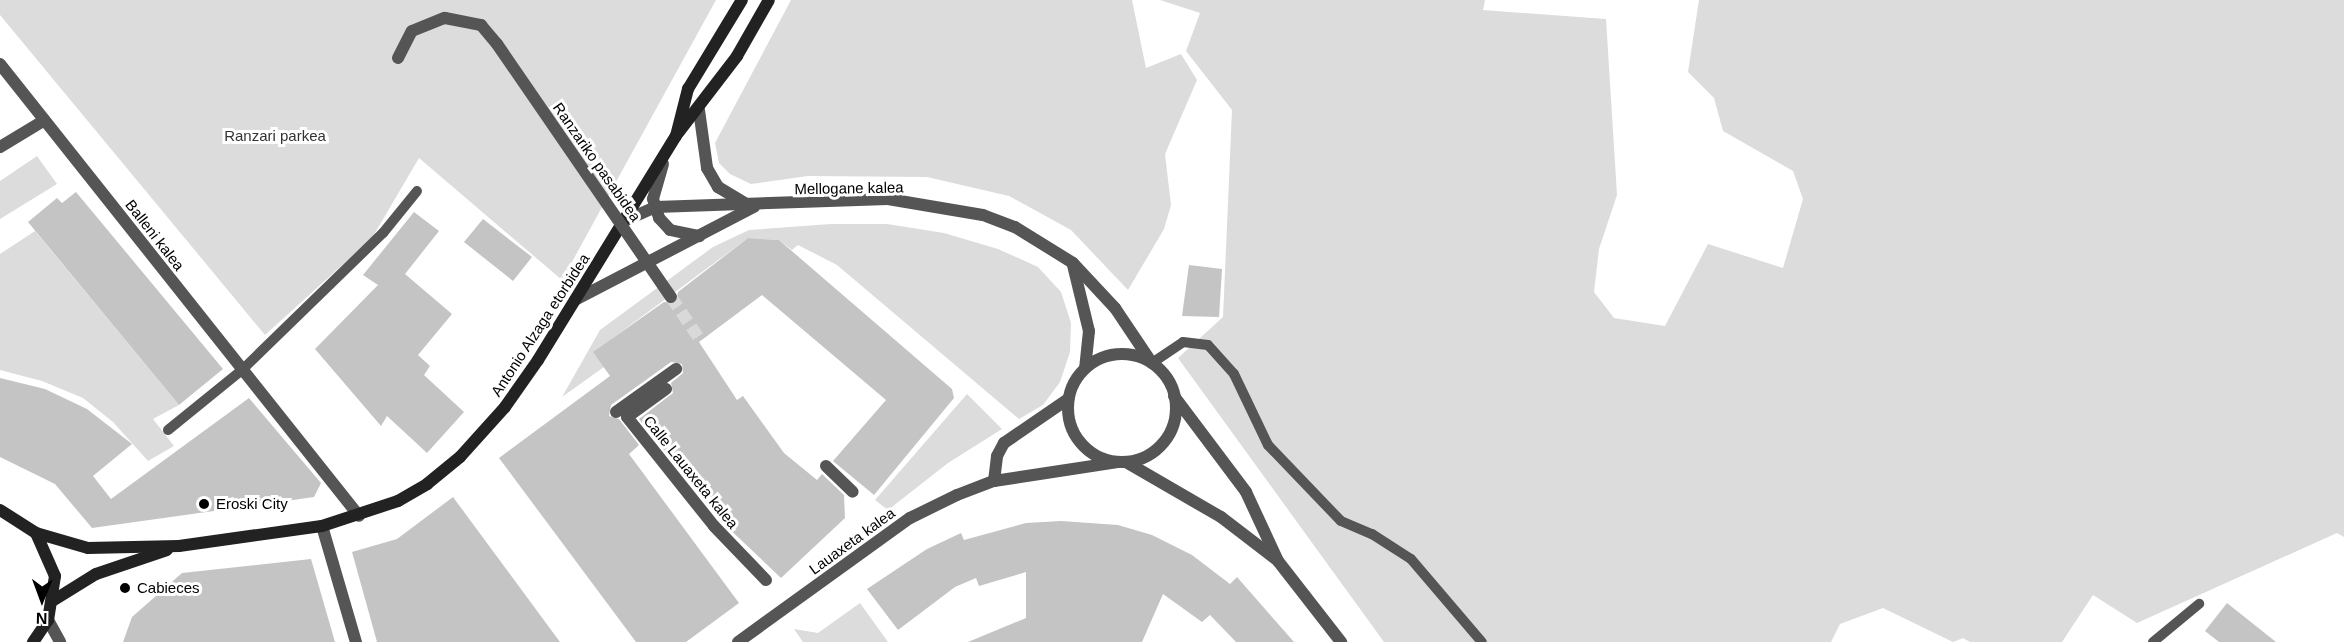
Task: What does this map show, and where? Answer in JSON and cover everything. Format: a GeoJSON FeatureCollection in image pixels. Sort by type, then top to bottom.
{"type":"FeatureCollection","features":[{"type":"Feature","properties":{"kind":"street","name":"Antonio Alzaga etorbidea"},"geometry":{"type":"LineString","coordinates":[[0,510],[36,533],[88,548],[179,546],[322,526],[359,516],[408,495],[460,456],[505,407],[575,300],[675,136],[688,89],[742,0]]}},
{"type":"Feature","properties":{"kind":"street"},"geometry":{"type":"LineString","coordinates":[[656,207],[657,179],[675,136],[699,110],[770,0]]}},
{"type":"Feature","properties":{"kind":"street","name":"Ranzariko pasabidea"},"geometry":{"type":"LineString","coordinates":[[399,58],[412,31],[445,18],[481,25],[497,44],[671,297]]}},
{"type":"Feature","properties":{"kind":"street","name":"Balleni kalea"},"geometry":{"type":"LineString","coordinates":[[0,64],[359,516]]}},
{"type":"Feature","properties":{"kind":"street","name":"Mellogane kalea"},"geometry":{"type":"LineString","coordinates":[[699,110],[707,168],[732,198],[755,207]]}},
{"type":"Feature","properties":{"kind":"street"},"geometry":{"type":"LineString","coordinates":[[0,147],[45,120]]}},
{"type":"Feature","properties":{"kind":"street","name":"Mellogane kalea"},"geometry":{"type":"LineString","coordinates":[[624,221],[656,207],[755,207],[888,199],[936,204],[1015,227],[1073,263],[1115,308],[1152,363]]}},
{"type":"Feature","properties":{"kind":"street","name":"Mellogane kalea"},"geometry":{"type":"LineString","coordinates":[[656,207],[670,230],[686,236],[708,233]]}},
{"type":"Feature","properties":{"kind":"street","name":"Mellogane kalea"},"geometry":{"type":"LineString","coordinates":[[575,300],[755,207]]}},
{"type":"Feature","properties":{"kind":"street"},"geometry":{"type":"LineString","coordinates":[[993,481],[997,456],[1004,443],[1068,399],[1085,368],[1089,331],[1073,263]]}},
{"type":"Feature","properties":{"kind":"street"},"geometry":{"type":"LineString","coordinates":[[1085,368],[1118,354],[1152,363],[1166,377],[1174,396],[1246,492],[1278,561],[1341,642]]}},
{"type":"Feature","properties":{"kind":"street"},"geometry":{"type":"LineString","coordinates":[[616,412],[676,369]]}},
{"type":"Feature","properties":{"kind":"street","name":"Calle Lauaxeta kalea"},"geometry":{"type":"LineString","coordinates":[[666,389],[627,417],[744,562],[766,580]]}},
{"type":"Feature","properties":{"kind":"street"},"geometry":{"type":"LineString","coordinates":[[1122,462],[1150,454],[1163,443],[1172,429],[1174,396]]}},
{"type":"Feature","properties":{"kind":"street"},"geometry":{"type":"LineString","coordinates":[[1068,399],[1074,434],[1101,458],[1122,462],[1221,517],[1278,561]]}},
{"type":"Feature","properties":{"kind":"street","name":"Lauaxeta kalea"},"geometry":{"type":"LineString","coordinates":[[738,642],[910,518],[993,481],[1122,462]]}},
{"type":"Feature","properties":{"kind":"street"},"geometry":{"type":"LineString","coordinates":[[826,466],[843,475],[852,492]]}},
{"type":"Feature","properties":{"kind":"street"},"geometry":{"type":"LineString","coordinates":[[322,526],[356,642]]}},
{"type":"Feature","properties":{"kind":"street"},"geometry":{"type":"LineString","coordinates":[[33,642],[48,620],[54,600],[55,576],[36,533]]}},
{"type":"Feature","properties":{"kind":"street","name":"Antonio Alzaga etorbidea"},"geometry":{"type":"LineString","coordinates":[[54,600],[96,574],[179,546]]}},
{"type":"Feature","properties":{"kind":"street"},"geometry":{"type":"LineString","coordinates":[[48,620],[60,642]]}},
{"type":"Feature","properties":{"kind":"lane"},"geometry":{"type":"LineString","coordinates":[[168,430],[242,370],[383,233],[417,191]]}},
{"type":"Feature","properties":{"kind":"lane"},"geometry":{"type":"LineString","coordinates":[[1152,363],[1183,342],[1208,345],[1234,374],[1268,445],[1341,521],[1372,534],[1411,559],[1482,642]]}},
{"type":"Feature","properties":{"kind":"lane"},"geometry":{"type":"LineString","coordinates":[[208,381],[216,391]]}},
{"type":"Feature","properties":{"kind":"lane"},"geometry":{"type":"LineString","coordinates":[[2153,642],[2199,604]]}},
{"type":"Feature","properties":{"kind":"green space","name":"Ranzari parkea"},"geometry":{"type":"Polygon","coordinates":[[[0,0],[716,0],[562,280],[419,158],[372,238],[265,335],[0,15],[0,0]]]}},
{"type":"Feature","properties":{"kind":"green space"},"geometry":{"type":"Polygon","coordinates":[[[791,0],[1132,0],[1146,68],[1181,54],[1197,80],[1165,154],[1171,205],[1164,229],[1128,290],[1071,230],[1009,196],[927,177],[808,176],[751,184],[730,174],[719,163],[715,143],[791,0]]]}},
{"type":"Feature","properties":{"kind":"green space"},"geometry":{"type":"Polygon","coordinates":[[[1160,0],[1485,0],[1483,10],[1606,19],[1617,195],[1599,249],[1594,292],[1614,318],[1665,326],[1708,244],[1783,268],[1803,199],[1793,171],[1723,131],[1714,98],[1688,72],[1699,0],[2344,0],[2344,537],[2337,533],[2137,623],[2093,595],[2062,642],[1970,642],[1963,638],[1953,642],[1883,608],[1840,624],[1831,642],[1384,642],[1178,358],[1223,317],[1232,110],[1186,51],[1200,13],[1160,0]]]}},
{"type":"Feature","properties":{"kind":"green space"},"geometry":{"type":"Polygon","coordinates":[[[37,156],[57,184],[0,219],[0,181],[37,156]]]}},
{"type":"Feature","properties":{"kind":"green space"},"geometry":{"type":"Polygon","coordinates":[[[831,224],[887,224],[944,233],[998,249],[1038,267],[1061,292],[1071,323],[1070,352],[1060,382],[1043,405],[1019,419],[837,265],[798,245],[792,250],[779,240],[748,238],[594,352],[604,367],[562,397],[600,330],[713,247],[749,230],[831,224]]]}},
{"type":"Feature","properties":{"kind":"green space"},"geometry":{"type":"Polygon","coordinates":[[[35,231],[179,405],[153,419],[174,446],[148,461],[113,422],[83,398],[42,381],[0,370],[0,254],[35,231]]]}},
{"type":"Feature","properties":{"kind":"green space"},"geometry":{"type":"Polygon","coordinates":[[[967,394],[1002,429],[948,463],[888,510],[875,500],[967,394]]]}},
{"type":"Feature","properties":{"kind":"green space"},"geometry":{"type":"Polygon","coordinates":[[[860,603],[888,642],[803,642],[794,629],[818,633],[860,603]]]}},
{"type":"Feature","properties":{"kind":"building"},"geometry":{"type":"Polygon","coordinates":[[[76,192],[223,369],[179,405],[28,222],[57,198],[62,203],[76,192]]]}},
{"type":"Feature","properties":{"kind":"building"},"geometry":{"type":"Polygon","coordinates":[[[414,212],[439,231],[405,274],[452,314],[418,355],[430,366],[424,375],[464,412],[427,453],[387,416],[381,426],[315,349],[378,285],[363,275],[414,212]]]}},
{"type":"Feature","properties":{"kind":"building"},"geometry":{"type":"Polygon","coordinates":[[[483,219],[532,257],[513,281],[464,242],[483,219]]]}},
{"type":"Feature","properties":{"kind":"building"},"geometry":{"type":"Polygon","coordinates":[[[748,238],[779,240],[952,389],[954,398],[874,495],[833,461],[886,400],[762,295],[699,342],[737,400],[743,396],[784,453],[817,480],[822,474],[844,495],[845,518],[781,578],[720,520],[639,419],[673,393],[671,383],[683,373],[682,364],[671,362],[611,405],[609,416],[619,419],[639,445],[629,454],[739,603],[686,642],[636,642],[499,458],[610,376],[593,352],[664,302],[676,303],[678,292],[748,238]]]}},
{"type":"Feature","properties":{"kind":"building"},"geometry":{"type":"Polygon","coordinates":[[[1189,265],[1222,269],[1219,317],[1182,316],[1189,265]]]}},
{"type":"Feature","properties":{"kind":"building"},"geometry":{"type":"Polygon","coordinates":[[[0,378],[45,389],[87,409],[132,444],[93,476],[111,499],[249,398],[321,483],[314,497],[92,528],[55,484],[0,457],[0,378]]]}},
{"type":"Feature","properties":{"kind":"building"},"geometry":{"type":"Polygon","coordinates":[[[453,497],[560,642],[377,642],[352,552],[397,539],[453,497]]]}},
{"type":"Feature","properties":{"kind":"building"},"geometry":{"type":"Polygon","coordinates":[[[1061,521],[1118,525],[1152,535],[1192,555],[1230,584],[1237,577],[1294,642],[1236,642],[1210,615],[1202,622],[1163,594],[1142,642],[968,642],[1026,618],[1026,572],[979,586],[976,578],[955,587],[898,630],[867,589],[927,549],[961,533],[964,540],[1026,523],[1061,521]]]}},
{"type":"Feature","properties":{"kind":"building"},"geometry":{"type":"Polygon","coordinates":[[[311,559],[335,642],[123,642],[132,617],[182,573],[311,559]]]}},
{"type":"Feature","properties":{"kind":"building"},"geometry":{"type":"Polygon","coordinates":[[[2227,603],[2276,642],[2219,642],[2205,631],[2227,603]]]}},
{"type":"Feature","properties":{"kind":"tunnel"},"geometry":{"type":"LineString","coordinates":[[671,297],[701,341]]}},
{"type":"Feature","properties":{"kind":"place","name":"Eroski City"},"geometry":{"type":"Point","coordinates":[204,504]}},
{"type":"Feature","properties":{"kind":"place","name":"Cabieces"},"geometry":{"type":"Point","coordinates":[125,588]}}]}
